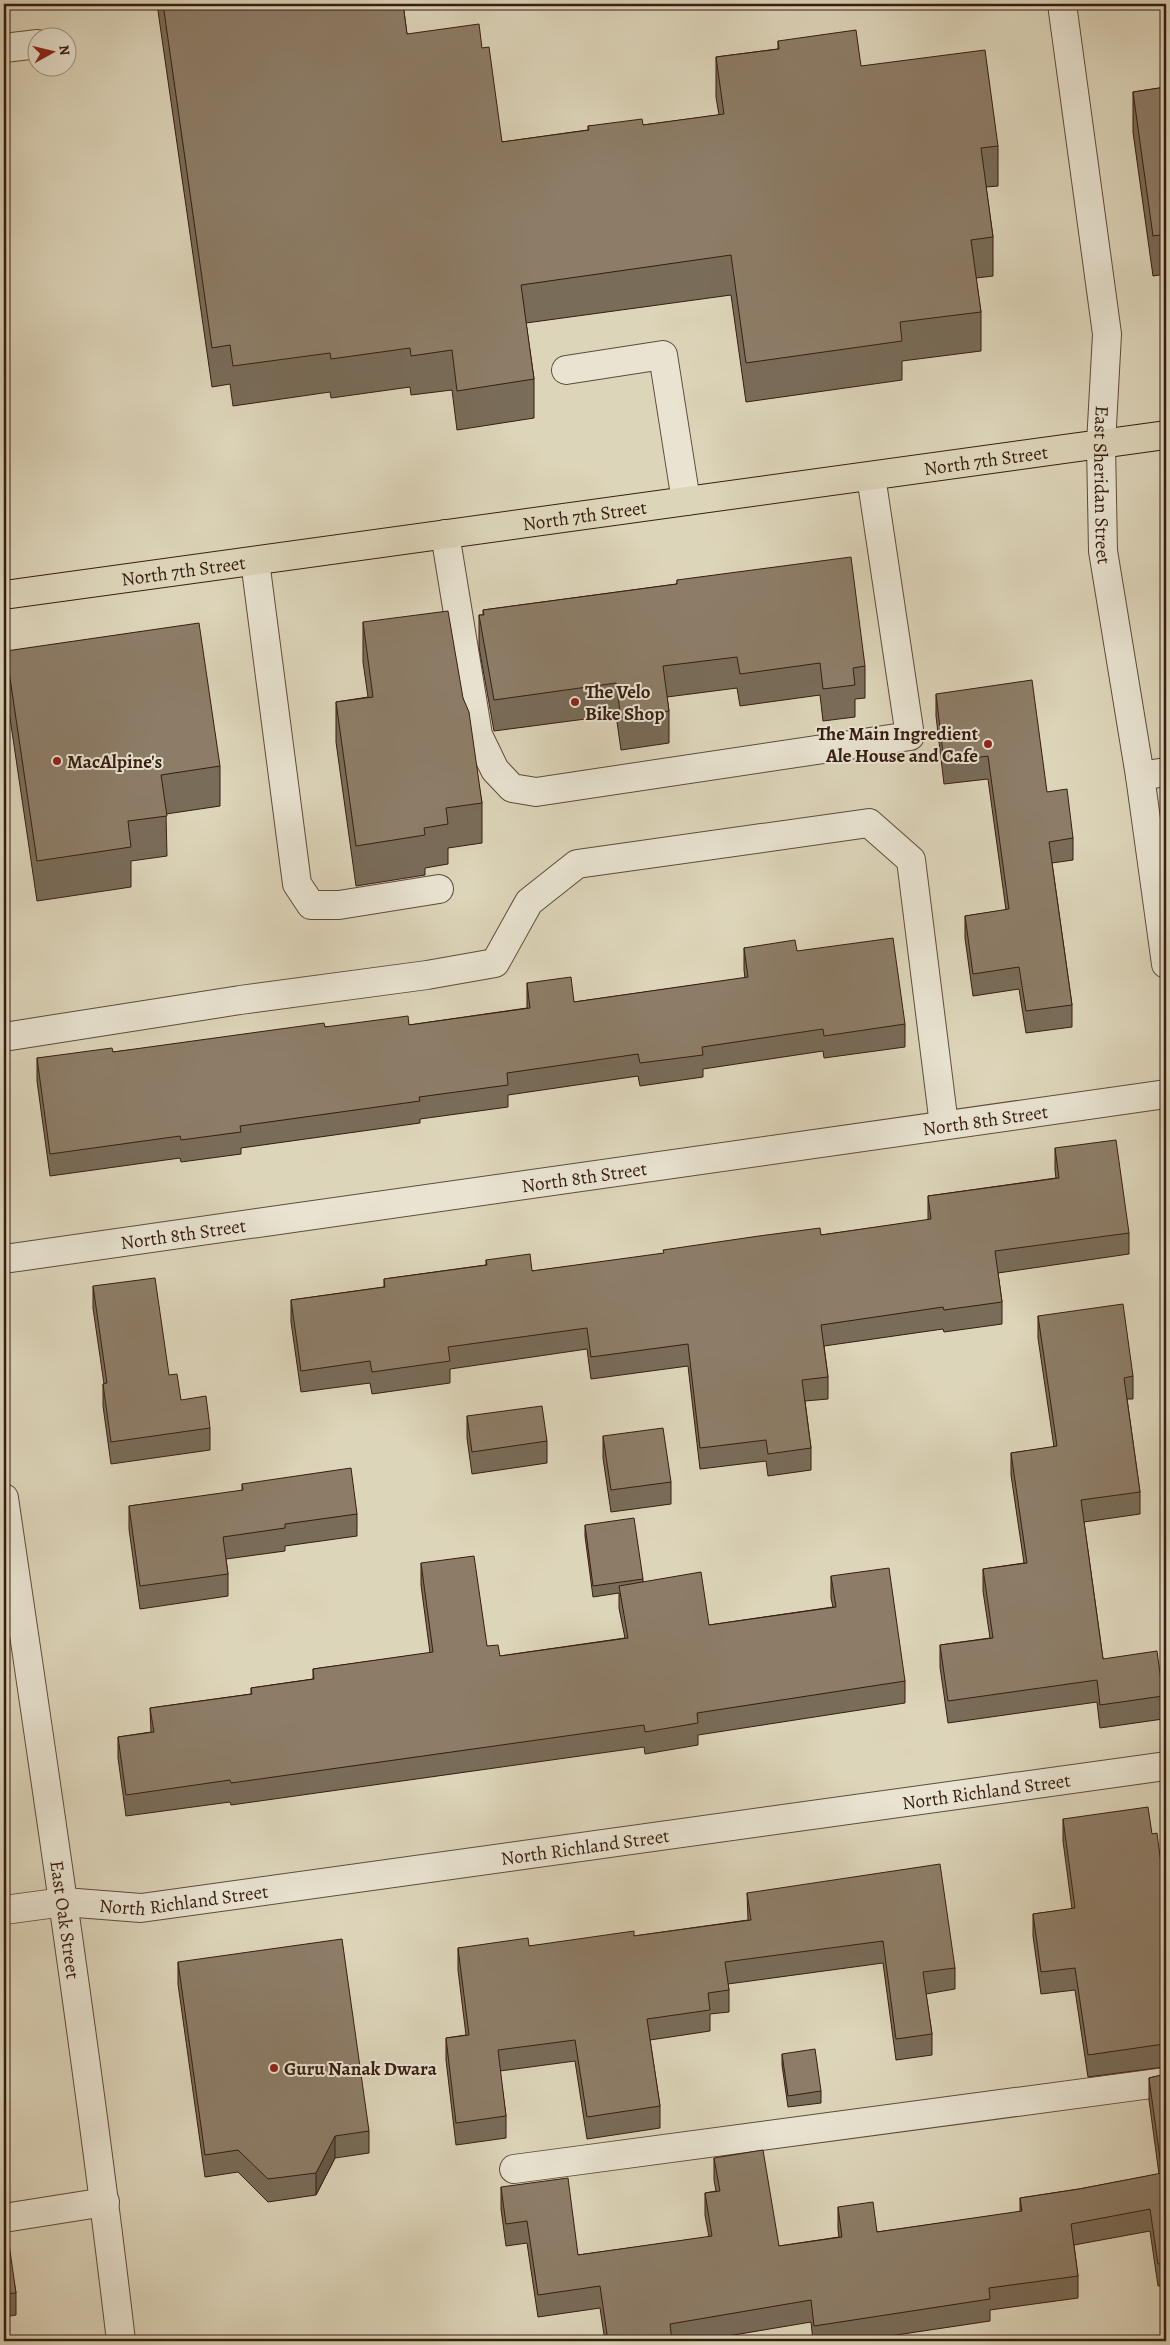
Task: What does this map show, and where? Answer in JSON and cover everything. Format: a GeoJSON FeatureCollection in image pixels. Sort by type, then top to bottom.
{"type":"FeatureCollection","features":[{"type":"Feature","properties":{"kind":"main road","name":"North 7th Street"},"geometry":{"type":"LineString","coordinates":[[4,595],[1166,436]]}},
{"type":"Feature","properties":{"kind":"street","name":"East Sheridan Street"},"geometry":{"type":"LineString","coordinates":[[1062,4],[1107,334],[1101,444],[1103,551],[1140,776],[1166,964]]}},
{"type":"Feature","properties":{"kind":"street"},"geometry":{"type":"LineString","coordinates":[[4,48],[28,45]]}},
{"type":"Feature","properties":{"kind":"street"},"geometry":{"type":"LineString","coordinates":[[566,370],[663,355],[686,502]]}},
{"type":"Feature","properties":{"kind":"street"},"geometry":{"type":"LineString","coordinates":[[445,534],[478,736],[495,770],[512,788],[536,792],[910,736],[871,476]]}},
{"type":"Feature","properties":{"kind":"street"},"geometry":{"type":"LineString","coordinates":[[255,561],[296,884],[312,905],[339,905],[439,889]]}},
{"type":"Feature","properties":{"kind":"street"},"geometry":{"type":"LineString","coordinates":[[1140,776],[1166,772]]}},
{"type":"Feature","properties":{"kind":"street"},"geometry":{"type":"LineString","coordinates":[[4,1037],[240,1000],[427,975],[495,963],[529,902],[577,864],[870,824],[911,860],[944,1125]]}},
{"type":"Feature","properties":{"kind":"street","name":"North 8th Street"},"geometry":{"type":"LineString","coordinates":[[4,1260],[1166,1094]]}},
{"type":"Feature","properties":{"kind":"street","name":"East Oak Street"},"geometry":{"type":"LineString","coordinates":[[4,1498],[10,1582],[64,1902],[105,2202],[121,2341]]}},
{"type":"Feature","properties":{"kind":"street","name":"North Richland Street"},"geometry":{"type":"LineString","coordinates":[[4,1910],[64,1902],[141,1908],[1166,1766]]}},
{"type":"Feature","properties":{"kind":"street"},"geometry":{"type":"LineString","coordinates":[[514,2169],[1166,2082]]}},
{"type":"Feature","properties":{"kind":"street"},"geometry":{"type":"LineString","coordinates":[[4,2218],[105,2202]]}},
{"type":"Feature","properties":{"kind":"building"},"geometry":{"type":"Polygon","coordinates":[[[163,4],[403,4],[407,34],[479,24],[482,48],[489,47],[502,142],[589,130],[588,126],[642,119],[643,125],[724,114],[716,57],[779,49],[778,41],[856,30],[861,66],[985,50],[998,146],[981,148],[993,237],[971,240],[981,312],[900,322],[902,341],[746,363],[731,255],[521,285],[534,379],[457,391],[452,350],[411,356],[410,348],[331,359],[330,353],[233,366],[230,345],[212,348],[163,4]]]}},
{"type":"Feature","properties":{"kind":"building"},"geometry":{"type":"Polygon","coordinates":[[[1166,87],[1166,234],[1153,236],[1133,92],[1166,87]]]}},
{"type":"Feature","properties":{"kind":"building"},"geometry":{"type":"Polygon","coordinates":[[[851,557],[865,666],[853,668],[855,685],[823,689],[820,663],[740,674],[737,657],[663,666],[669,711],[621,718],[616,683],[494,700],[479,615],[484,615],[483,610],[677,584],[677,580],[851,557]]]}},
{"type":"Feature","properties":{"kind":"building"},"geometry":{"type":"Polygon","coordinates":[[[448,611],[463,698],[469,712],[482,803],[446,808],[448,824],[424,828],[425,835],[356,846],[336,702],[373,697],[363,622],[448,611]]]}},
{"type":"Feature","properties":{"kind":"building"},"geometry":{"type":"Polygon","coordinates":[[[199,623],[220,766],[161,775],[167,816],[128,821],[131,847],[37,861],[6,651],[199,623]]]}},
{"type":"Feature","properties":{"kind":"building"},"geometry":{"type":"Polygon","coordinates":[[[1032,680],[1047,792],[1067,789],[1073,838],[1049,842],[1072,1005],[1026,1011],[1019,967],[973,974],[965,916],[1009,909],[988,756],[944,762],[936,694],[1032,680]]]}},
{"type":"Feature","properties":{"kind":"building"},"geometry":{"type":"Polygon","coordinates":[[[893,938],[905,1024],[824,1036],[823,1029],[702,1047],[703,1055],[640,1063],[638,1054],[507,1073],[508,1085],[419,1097],[420,1101],[240,1126],[241,1132],[181,1140],[180,1136],[50,1154],[37,1058],[112,1048],[113,1052],[324,1023],[325,1027],[408,1016],[409,1025],[530,1008],[527,983],[571,977],[574,1002],[748,977],[744,948],[795,940],[797,951],[893,938]]]}},
{"type":"Feature","properties":{"kind":"building"},"geometry":{"type":"Polygon","coordinates":[[[1116,1140],[1129,1233],[995,1251],[1002,1302],[944,1310],[943,1307],[821,1325],[828,1377],[802,1380],[811,1448],[768,1454],[766,1440],[700,1448],[688,1344],[591,1357],[587,1328],[448,1347],[450,1361],[372,1372],[370,1361],[301,1371],[291,1300],[385,1287],[384,1279],[487,1265],[486,1260],[530,1254],[532,1271],[664,1253],[663,1250],[820,1228],[821,1235],[931,1219],[928,1196],[1059,1178],[1055,1148],[1116,1140]]]}},
{"type":"Feature","properties":{"kind":"building"},"geometry":{"type":"Polygon","coordinates":[[[155,1278],[169,1375],[177,1374],[181,1400],[206,1396],[210,1428],[111,1442],[103,1384],[107,1383],[93,1286],[155,1278]]]}},
{"type":"Feature","properties":{"kind":"building"},"geometry":{"type":"Polygon","coordinates":[[[1123,1304],[1133,1376],[1124,1378],[1140,1492],[1081,1500],[1103,1659],[1157,1651],[1163,1696],[1100,1705],[1097,1680],[948,1701],[940,1645],[993,1638],[983,1569],[1027,1563],[1011,1453],[1057,1446],[1038,1316],[1123,1304]]]}},
{"type":"Feature","properties":{"kind":"building"},"geometry":{"type":"Polygon","coordinates":[[[542,1406],[547,1441],[472,1452],[467,1416],[542,1406]]]}},
{"type":"Feature","properties":{"kind":"building"},"geometry":{"type":"Polygon","coordinates":[[[663,1428],[671,1482],[611,1490],[603,1436],[663,1428]]]}},
{"type":"Feature","properties":{"kind":"building"},"geometry":{"type":"Polygon","coordinates":[[[351,1468],[357,1514],[285,1524],[285,1528],[223,1537],[228,1574],[140,1586],[129,1506],[243,1490],[242,1484],[351,1468]]]}},
{"type":"Feature","properties":{"kind":"building"},"geometry":{"type":"Polygon","coordinates":[[[634,1518],[643,1579],[593,1586],[585,1525],[634,1518]]]}},
{"type":"Feature","properties":{"kind":"building"},"geometry":{"type":"Polygon","coordinates":[[[474,1556],[487,1646],[498,1645],[500,1656],[628,1638],[619,1586],[701,1572],[709,1625],[836,1607],[831,1576],[889,1568],[905,1681],[697,1713],[698,1723],[645,1732],[644,1725],[231,1783],[230,1780],[126,1795],[118,1737],[154,1732],[150,1708],[252,1694],[251,1688],[314,1679],[313,1669],[433,1652],[421,1563],[474,1556]]]}},
{"type":"Feature","properties":{"kind":"building"},"geometry":{"type":"Polygon","coordinates":[[[1148,1807],[1152,1834],[1157,1833],[1166,1903],[1166,2045],[1088,2055],[1075,1968],[1041,1972],[1033,1914],[1075,1908],[1063,1819],[1148,1807]]]}},
{"type":"Feature","properties":{"kind":"building"},"geometry":{"type":"Polygon","coordinates":[[[940,1864],[955,1968],[923,1972],[932,2034],[896,2039],[883,1941],[725,1962],[729,1990],[708,1993],[710,2010],[647,2019],[660,2106],[587,2117],[575,2040],[498,2050],[506,2116],[456,2123],[446,2038],[469,2035],[458,1948],[528,1938],[529,1946],[634,1931],[634,1936],[751,1920],[747,1893],[940,1864]]]}},
{"type":"Feature","properties":{"kind":"building","name":"Guru Nanak Dwara"},"geometry":{"type":"Polygon","coordinates":[[[342,1939],[369,2131],[335,2136],[316,2173],[268,2179],[238,2150],[205,2155],[178,1962],[342,1939]]]}},
{"type":"Feature","properties":{"kind":"building"},"geometry":{"type":"Polygon","coordinates":[[[815,2049],[821,2091],[788,2096],[782,2054],[815,2049]]]}},
{"type":"Feature","properties":{"kind":"building"},"geometry":{"type":"Polygon","coordinates":[[[1166,2074],[1166,2263],[1158,2264],[1150,2209],[1071,2224],[1078,2276],[989,2288],[990,2299],[814,2326],[811,2300],[670,2324],[672,2341],[608,2341],[600,2286],[538,2295],[527,2221],[506,2224],[501,2187],[568,2178],[578,2255],[712,2236],[705,2193],[720,2191],[714,2158],[763,2150],[779,2246],[842,2237],[838,2207],[873,2202],[877,2232],[1022,2211],[1020,2198],[1162,2173],[1149,2078],[1166,2074]]]}},
{"type":"Feature","properties":{"kind":"building"},"geometry":{"type":"Polygon","coordinates":[[[6,2223],[16,2293],[4,2294],[4,2224],[6,2223]]]}},
{"type":"Feature","properties":{"kind":"place","name":"The Velo Bike Shop"},"geometry":{"type":"Point","coordinates":[575,702]}},
{"type":"Feature","properties":{"kind":"place","name":"The Main Ingredient Ale House and Cafe"},"geometry":{"type":"Point","coordinates":[988,744]}},
{"type":"Feature","properties":{"kind":"place","name":"MacAlpine's"},"geometry":{"type":"Point","coordinates":[57,761]}},
{"type":"Feature","properties":{"kind":"place","name":"Guru Nanak Dwara"},"geometry":{"type":"Point","coordinates":[274,2068]}}]}
